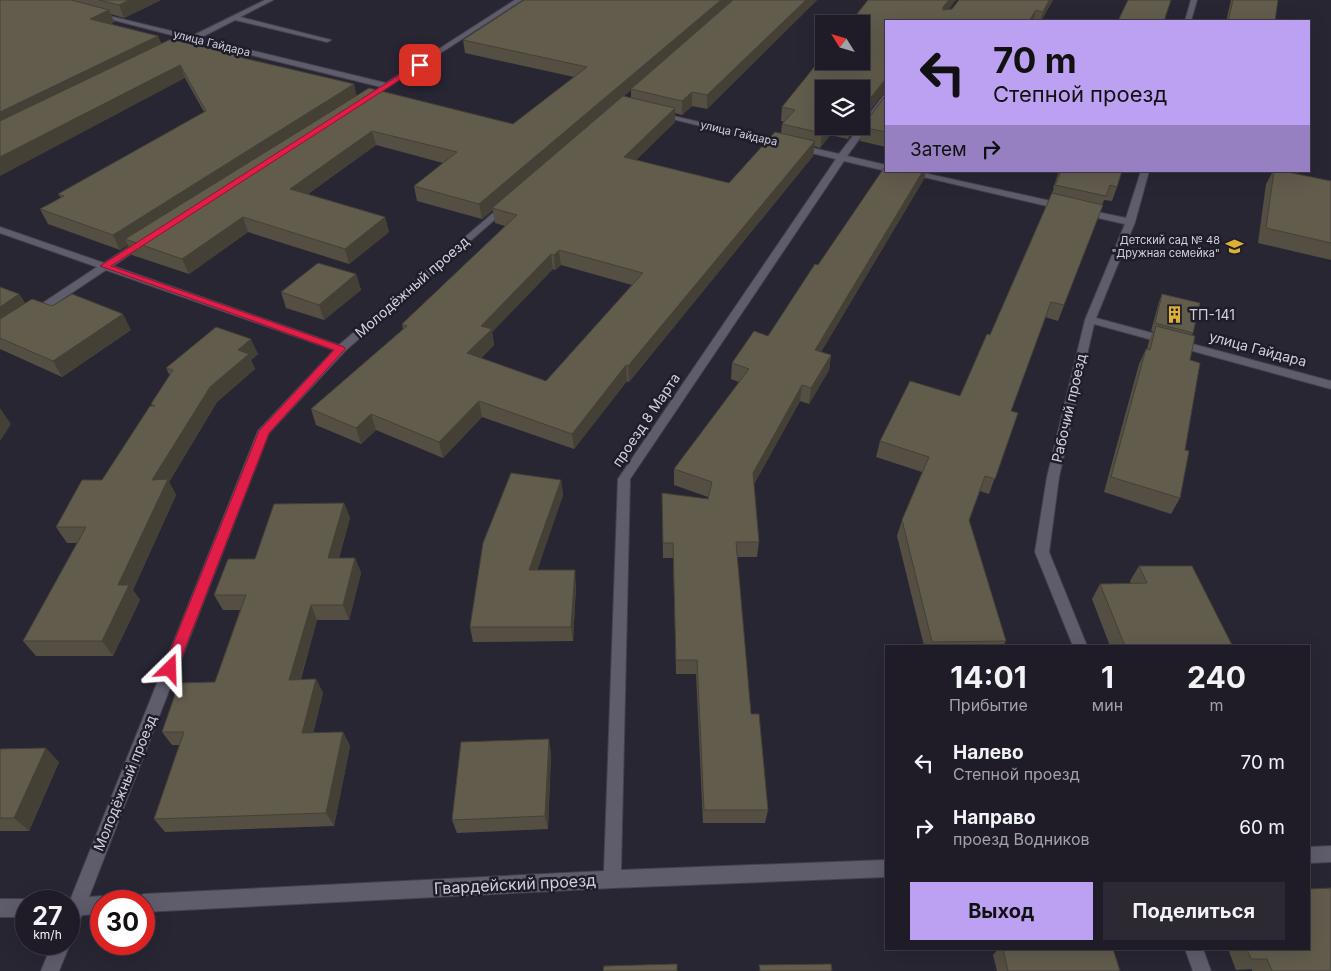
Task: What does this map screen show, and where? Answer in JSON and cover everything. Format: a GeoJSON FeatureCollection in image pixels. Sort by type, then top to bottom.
{"type":"FeatureCollection","features":[{"type":"Feature","properties":{"kind":"street"},"geometry":{"type":"LineString","coordinates":[[184,43],[270,0]]}},
{"type":"Feature","properties":{"kind":"street"},"geometry":{"type":"LineString","coordinates":[[362,102],[519,0]]}},
{"type":"Feature","properties":{"kind":"street"},"geometry":{"type":"LineString","coordinates":[[1188,20],[1194,0]]}},
{"type":"Feature","properties":{"kind":"street","name":"улица Гайдара"},"geometry":{"type":"LineString","coordinates":[[92,14],[387,86]]}},
{"type":"Feature","properties":{"kind":"street"},"geometry":{"type":"LineString","coordinates":[[234,18],[327,40]]}},
{"type":"Feature","properties":{"kind":"street","name":"проезд 8 Марта"},"geometry":{"type":"LineString","coordinates":[[612,879],[624,479],[841,158],[885,99]]}},
{"type":"Feature","properties":{"kind":"street","name":"улица Гайдара"},"geometry":{"type":"LineString","coordinates":[[650,112],[885,168]]}},
{"type":"Feature","properties":{"kind":"street"},"geometry":{"type":"LineString","coordinates":[[906,172],[1130,222]]}},
{"type":"Feature","properties":{"kind":"street","name":"Рабочий проезд"},"geometry":{"type":"LineString","coordinates":[[1080,645],[1042,552],[1053,477],[1090,320],[1130,222],[1144,172]]}},
{"type":"Feature","properties":{"kind":"street","name":"Молодёжный проезд"},"geometry":{"type":"LineString","coordinates":[[78,890],[264,431],[340,349],[518,195]]}},
{"type":"Feature","properties":{"kind":"street"},"geometry":{"type":"LineString","coordinates":[[0,230],[340,349]]}},
{"type":"Feature","properties":{"kind":"street"},"geometry":{"type":"LineString","coordinates":[[24,320],[154,234]]}},
{"type":"Feature","properties":{"kind":"street","name":"улица Гайдара"},"geometry":{"type":"LineString","coordinates":[[1090,320],[1331,385]]}},
{"type":"Feature","properties":{"kind":"street"},"geometry":{"type":"LineString","coordinates":[[1310,855],[1331,854]]}},
{"type":"Feature","properties":{"kind":"street","name":"Гвардейский проезд"},"geometry":{"type":"LineString","coordinates":[[155,902],[612,879],[885,869]]}},
{"type":"Feature","properties":{"kind":"street"},"geometry":{"type":"LineString","coordinates":[[0,908],[15,908]]}},
{"type":"Feature","properties":{"kind":"street"},"geometry":{"type":"LineString","coordinates":[[1194,950],[1202,971]]}},
{"type":"Feature","properties":{"kind":"street"},"geometry":{"type":"LineString","coordinates":[[50,971],[57,955]]}},
{"type":"Feature","properties":{"kind":"building"},"geometry":{"type":"Polygon","coordinates":[[[0,0],[71,0],[109,10],[90,19],[158,36],[0,112],[0,0]]]}},
{"type":"Feature","properties":{"kind":"building"},"geometry":{"type":"Polygon","coordinates":[[[99,0],[129,0],[119,5],[99,0]]]}},
{"type":"Feature","properties":{"kind":"building"},"geometry":{"type":"Polygon","coordinates":[[[524,0],[721,0],[479,204],[414,186],[457,152],[372,131],[290,189],[385,217],[345,249],[243,217],[182,259],[125,239],[369,88],[513,124],[587,67],[463,40],[524,0]]]}},
{"type":"Feature","properties":{"kind":"building"},"geometry":{"type":"Polygon","coordinates":[[[733,0],[806,0],[707,95],[692,92],[682,101],[631,89],[733,0]]]}},
{"type":"Feature","properties":{"kind":"building"},"geometry":{"type":"Polygon","coordinates":[[[868,0],[949,0],[943,7],[943,10],[952,9],[959,0],[1049,0],[1043,12],[1036,10],[1030,20],[885,20],[885,81],[870,99],[870,80],[815,80],[815,131],[782,124],[795,110],[782,107],[815,66],[815,70],[870,70],[870,15],[856,15],[868,0]]]}},
{"type":"Feature","properties":{"kind":"building"},"geometry":{"type":"Polygon","coordinates":[[[1128,0],[1171,0],[1164,20],[1118,20],[1128,0]]]}},
{"type":"Feature","properties":{"kind":"building"},"geometry":{"type":"Polygon","coordinates":[[[1233,0],[1278,0],[1275,20],[1228,20],[1233,0]]]}},
{"type":"Feature","properties":{"kind":"building"},"geometry":{"type":"Polygon","coordinates":[[[171,39],[354,84],[113,235],[40,209],[64,196],[58,194],[206,111],[180,65],[0,157],[0,121],[171,39]]]}},
{"type":"Feature","properties":{"kind":"building"},"geometry":{"type":"Polygon","coordinates":[[[623,96],[675,108],[624,157],[729,183],[775,132],[815,141],[628,366],[626,365],[572,434],[479,401],[439,442],[371,414],[356,428],[311,409],[407,326],[402,324],[517,215],[492,208],[623,96]],[[559,250],[554,255],[551,254],[481,326],[492,329],[467,353],[546,381],[643,273],[559,250]]]}},
{"type":"Feature","properties":{"kind":"building"},"geometry":{"type":"Polygon","coordinates":[[[885,96],[885,132],[870,129],[870,116],[885,96]]]}},
{"type":"Feature","properties":{"kind":"building"},"geometry":{"type":"Polygon","coordinates":[[[885,166],[885,172],[922,172],[815,350],[831,355],[811,388],[802,385],[753,473],[759,542],[736,542],[751,714],[759,714],[768,810],[704,810],[697,660],[676,660],[673,543],[663,543],[662,493],[708,499],[712,482],[674,469],[749,369],[732,363],[754,331],[768,336],[815,264],[818,265],[885,166]]]}},
{"type":"Feature","properties":{"kind":"building"},"geometry":{"type":"Polygon","coordinates":[[[1122,172],[1117,187],[1110,185],[1106,196],[1055,185],[1060,174],[1058,173],[1122,172]]]}},
{"type":"Feature","properties":{"kind":"building"},"geometry":{"type":"Polygon","coordinates":[[[1274,172],[1287,172],[1331,181],[1331,243],[1266,228],[1274,172]]]}},
{"type":"Feature","properties":{"kind":"building"},"geometry":{"type":"Polygon","coordinates":[[[1052,193],[1103,205],[1064,305],[1051,302],[1011,411],[1018,413],[995,479],[985,476],[969,520],[1006,641],[932,642],[902,520],[929,457],[880,441],[910,381],[960,396],[987,334],[990,335],[1052,193]]]}},
{"type":"Feature","properties":{"kind":"building"},"geometry":{"type":"Polygon","coordinates":[[[318,263],[356,274],[319,305],[281,292],[318,263]]]}},
{"type":"Feature","properties":{"kind":"building"},"geometry":{"type":"Polygon","coordinates":[[[0,287],[19,294],[0,307],[0,287]]]}},
{"type":"Feature","properties":{"kind":"building"},"geometry":{"type":"Polygon","coordinates":[[[72,294],[123,314],[53,361],[0,338],[0,319],[32,299],[52,306],[72,294]]]}},
{"type":"Feature","properties":{"kind":"building"},"geometry":{"type":"Polygon","coordinates":[[[1162,294],[1200,303],[1193,333],[1155,323],[1162,294]]]}},
{"type":"Feature","properties":{"kind":"building"},"geometry":{"type":"Polygon","coordinates":[[[1156,326],[1195,336],[1190,360],[1200,363],[1185,450],[1189,451],[1180,498],[1111,477],[1146,349],[1150,350],[1156,326]]]}},
{"type":"Feature","properties":{"kind":"building"},"geometry":{"type":"Polygon","coordinates":[[[216,327],[251,339],[238,350],[249,354],[210,387],[152,480],[168,479],[118,585],[129,585],[102,641],[23,641],[86,527],[56,527],[82,480],[102,480],[150,406],[155,406],[151,404],[173,370],[166,368],[216,327]]]}},
{"type":"Feature","properties":{"kind":"building"},"geometry":{"type":"Polygon","coordinates":[[[511,473],[561,480],[529,570],[575,570],[571,627],[470,627],[483,543],[511,473]]]}},
{"type":"Feature","properties":{"kind":"building"},"geometry":{"type":"Polygon","coordinates":[[[344,503],[328,558],[355,558],[343,605],[311,605],[289,680],[316,679],[302,733],[343,732],[326,813],[154,819],[184,732],[162,732],[179,683],[215,682],[246,595],[214,595],[228,559],[255,559],[274,504],[344,503]]]}},
{"type":"Feature","properties":{"kind":"building"},"geometry":{"type":"Polygon","coordinates":[[[1139,566],[1192,566],[1232,645],[1125,645],[1100,584],[1147,583],[1139,566]]]}},
{"type":"Feature","properties":{"kind":"building"},"geometry":{"type":"Polygon","coordinates":[[[549,739],[545,816],[452,820],[461,742],[549,739]]]}},
{"type":"Feature","properties":{"kind":"building"},"geometry":{"type":"Polygon","coordinates":[[[46,748],[14,818],[0,818],[0,749],[46,748]]]}},
{"type":"Feature","properties":{"kind":"building"},"geometry":{"type":"Polygon","coordinates":[[[1331,888],[1331,971],[1272,971],[1267,959],[1251,959],[1247,950],[1310,950],[1310,889],[1331,888]]]}},
{"type":"Feature","properties":{"kind":"building"},"geometry":{"type":"Polygon","coordinates":[[[1003,950],[1113,950],[1120,971],[1008,971],[1003,950]]]}},
{"type":"Feature","properties":{"kind":"building"},"geometry":{"type":"Polygon","coordinates":[[[677,964],[677,971],[603,971],[604,966],[677,964]]]}},
{"type":"Feature","properties":{"kind":"building"},"geometry":{"type":"Polygon","coordinates":[[[831,964],[832,971],[760,971],[759,965],[831,964]]]}},
{"type":"Feature","properties":{"kind":"place","name":"Детский сад № 48 \"Дружная семейка\""},"geometry":{"type":"Point","coordinates":[1234,246]}},
{"type":"Feature","properties":{"kind":"place","name":"ТП-141"},"geometry":{"type":"Point","coordinates":[1175,315]}},
{"type":"Feature","properties":{"kind":"route"},"geometry":{"type":"LineString","coordinates":[[170,669],[264,431],[340,349],[104,266],[420,65]]}}]}
